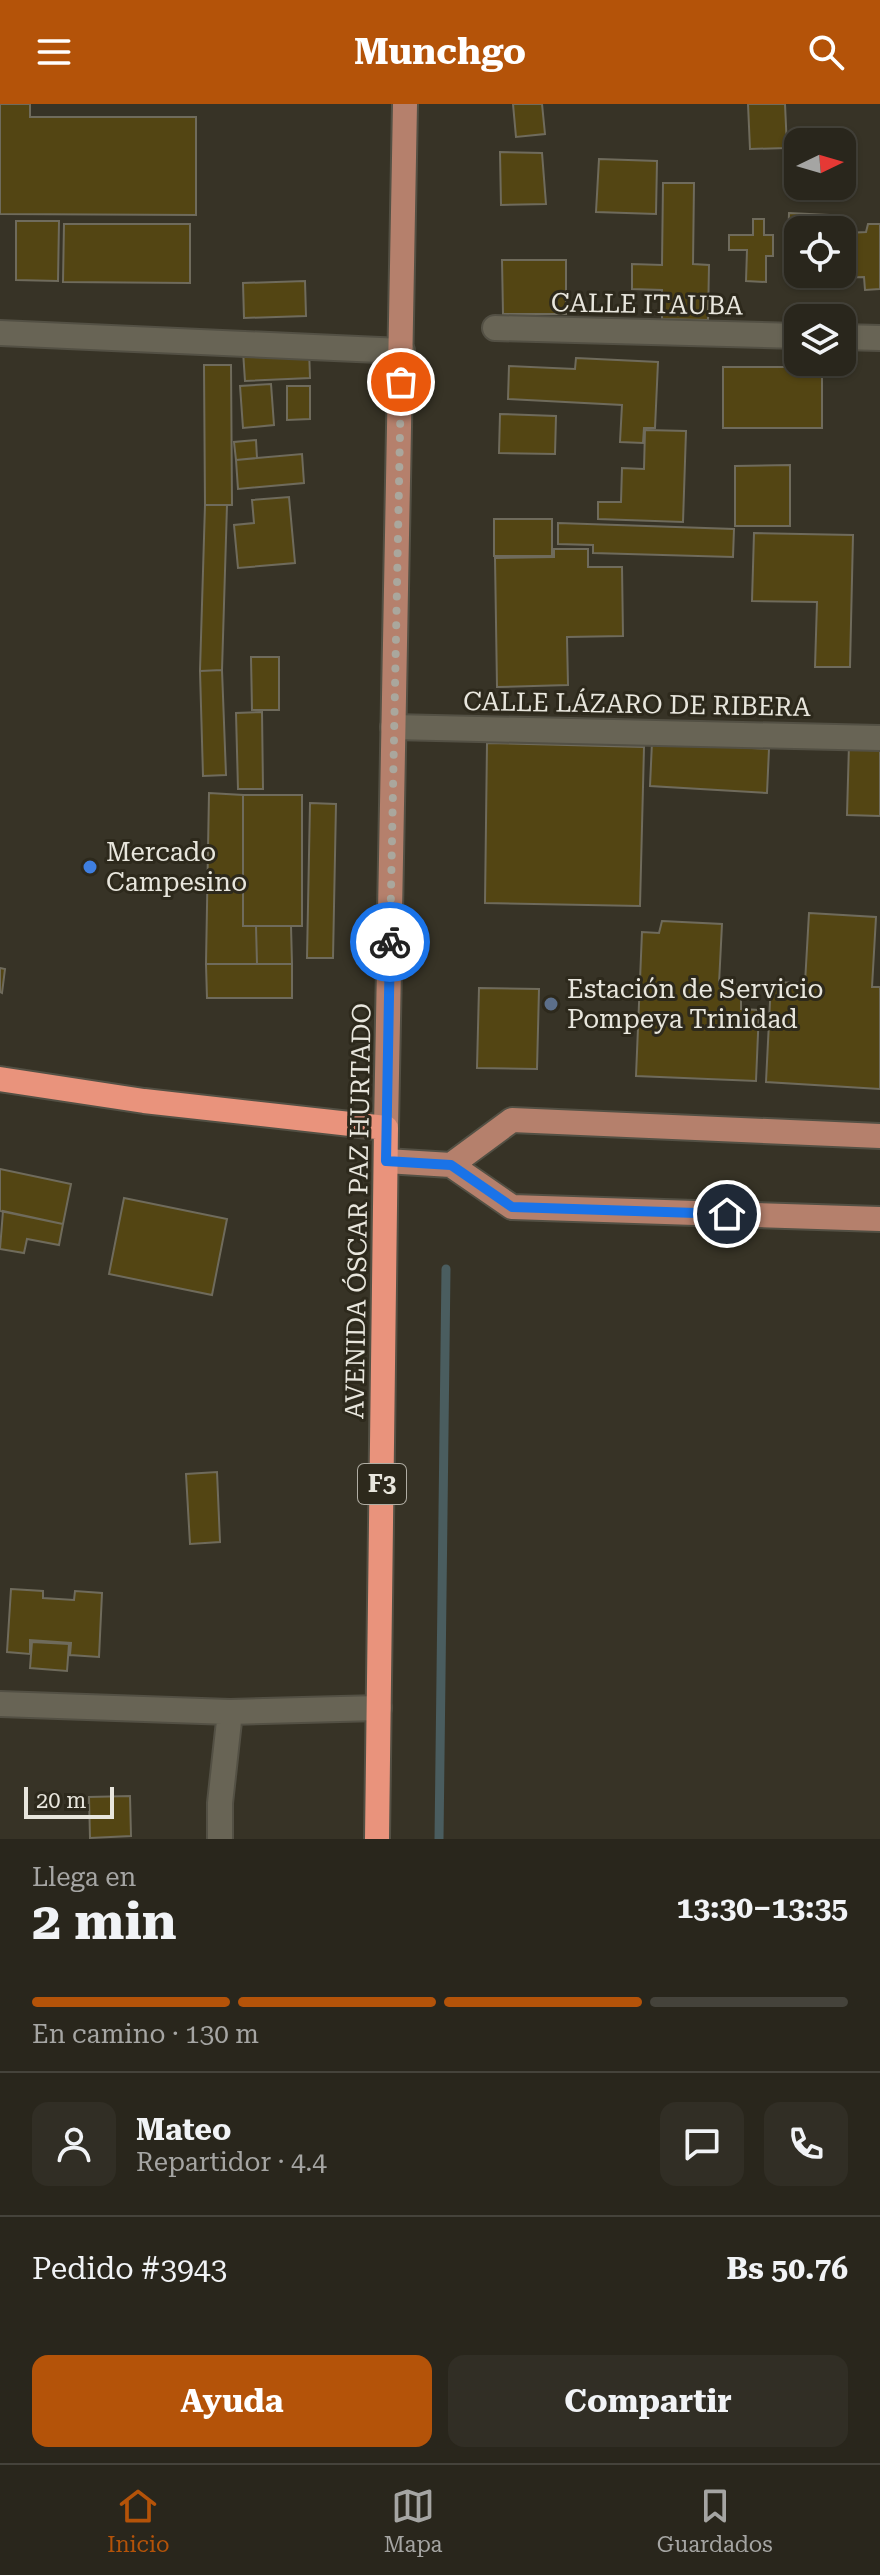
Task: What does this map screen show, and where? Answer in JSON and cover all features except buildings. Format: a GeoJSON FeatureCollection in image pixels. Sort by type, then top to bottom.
{"type":"FeatureCollection","features":[{"type":"Feature","properties":{"kind":"highway"},"geometry":{"type":"LineString","coordinates":[[0,1079],[144,1101],[386,1128]]}},
{"type":"Feature","properties":{"kind":"highway","name":"AVENIDA ÓSCAR PAZ HURTADO"},"geometry":{"type":"LineString","coordinates":[[377,1839],[386,1128]]}},
{"type":"Feature","properties":{"kind":"main road","name":"AVENIDA ÓSCAR PAZ HURTADO"},"geometry":{"type":"LineString","coordinates":[[386,1128],[405,104]]}},
{"type":"Feature","properties":{"kind":"main road"},"geometry":{"type":"LineString","coordinates":[[451,1165],[512,1120],[880,1136]]}},
{"type":"Feature","properties":{"kind":"main road"},"geometry":{"type":"LineString","coordinates":[[386,1161],[451,1165],[512,1207],[880,1219]]}},
{"type":"Feature","properties":{"kind":"street","name":"CALLE ITAUBA"},"geometry":{"type":"LineString","coordinates":[[495,328],[784,336]]}},
{"type":"Feature","properties":{"kind":"street"},"geometry":{"type":"LineString","coordinates":[[0,333],[402,351]]}},
{"type":"Feature","properties":{"kind":"street"},"geometry":{"type":"LineString","coordinates":[[856,337],[880,338]]}},
{"type":"Feature","properties":{"kind":"street","name":"CALLE LÁZARO DE RIBERA"},"geometry":{"type":"LineString","coordinates":[[393,727],[880,738]]}},
{"type":"Feature","properties":{"kind":"street"},"geometry":{"type":"LineString","coordinates":[[0,1704],[230,1712],[379,1708]]}},
{"type":"Feature","properties":{"kind":"street"},"geometry":{"type":"LineString","coordinates":[[220,1839],[220,1803],[230,1712]]}},
{"type":"Feature","properties":{"kind":"waterway"},"geometry":{"type":"LineString","coordinates":[[439,1839],[446,1269]]}},
{"type":"Feature","properties":{"kind":"way so far"},"geometry":{"type":"LineString","coordinates":[[390,942],[401,382]]}},
{"type":"Feature","properties":{"kind":"place","name":"Mercado Campesino"},"geometry":{"type":"Point","coordinates":[90,867]}},
{"type":"Feature","properties":{"kind":"place","name":"Estación de Servicio Pompeya Trinidad"},"geometry":{"type":"Point","coordinates":[551,1004]}},
{"type":"Feature","properties":{"kind":"route"},"geometry":{"type":"LineString","coordinates":[[390,942],[386,1161],[451,1165],[512,1207],[727,1214]]}}]}
